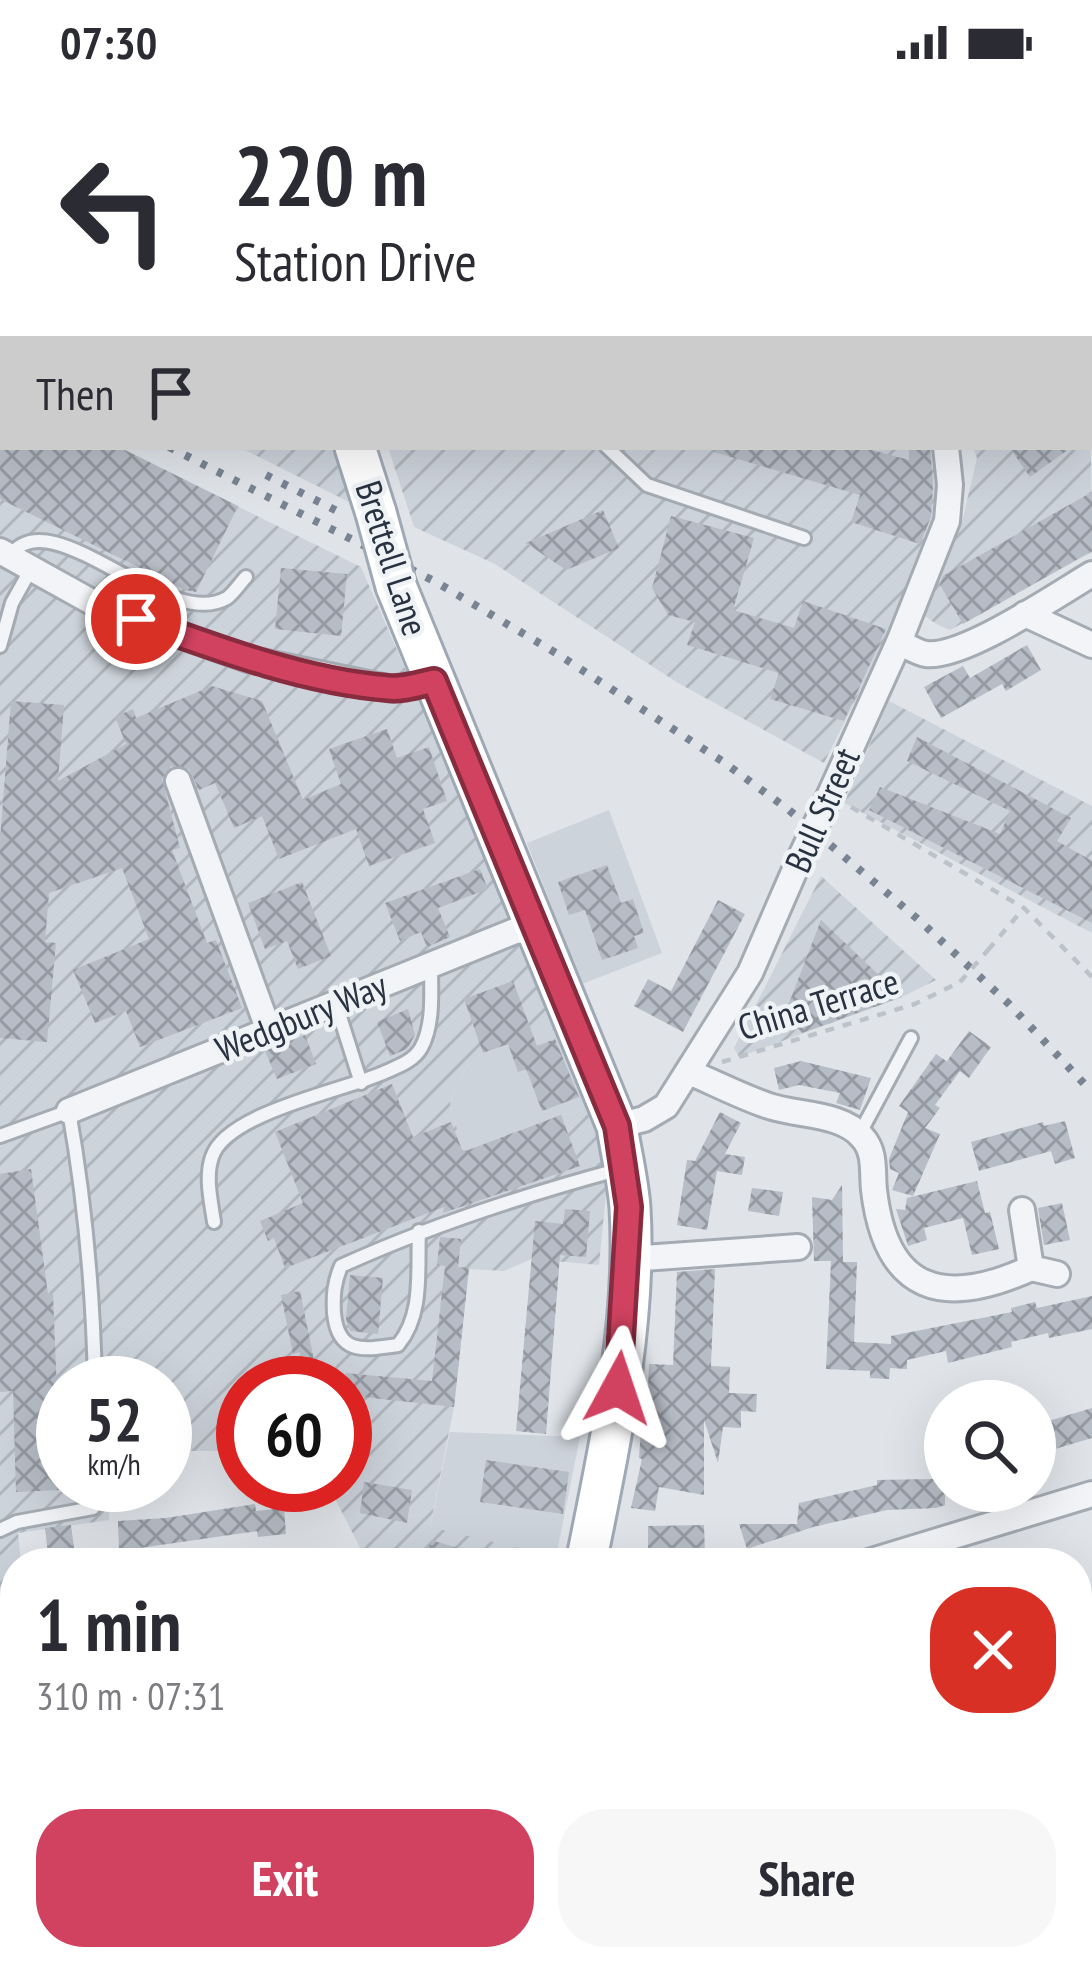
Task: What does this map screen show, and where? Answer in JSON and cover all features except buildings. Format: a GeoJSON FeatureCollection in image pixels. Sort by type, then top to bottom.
{"type":"FeatureCollection","features":[{"type":"Feature","properties":{"kind":"main road","name":"Brettell Lane"},"geometry":{"type":"LineString","coordinates":[[357,450],[396,586],[617,1126],[629,1207],[629,1258],[618,1388],[589,1548]]}},
{"type":"Feature","properties":{"kind":"street","name":"Bull Street"},"geometry":{"type":"LineString","coordinates":[[617,1126],[644,1119],[666,1106],[750,973],[899,642],[947,520],[946,450]]}},
{"type":"Feature","properties":{"kind":"street"},"geometry":{"type":"LineString","coordinates":[[13,559],[99,606],[248,659],[392,689],[434,681]]}},
{"type":"Feature","properties":{"kind":"street"},"geometry":{"type":"LineString","coordinates":[[899,642],[927,654],[950,650],[1092,574]]}},
{"type":"Feature","properties":{"kind":"street"},"geometry":{"type":"LineString","coordinates":[[1024,614],[1092,645]]}},
{"type":"Feature","properties":{"kind":"street"},"geometry":{"type":"LineString","coordinates":[[178,781],[269,1030]]}},
{"type":"Feature","properties":{"kind":"street","name":"Wedgbury Way"},"geometry":{"type":"LineString","coordinates":[[69,1111],[515,931],[536,930]]}},
{"type":"Feature","properties":{"kind":"street"},"geometry":{"type":"LineString","coordinates":[[689,1072],[770,1107],[831,1120],[860,1133],[872,1152],[882,1232],[900,1269],[922,1283],[978,1287],[1031,1268],[1058,1274]]}},
{"type":"Feature","properties":{"kind":"street"},"geometry":{"type":"LineString","coordinates":[[1022,1210],[1031,1268]]}},
{"type":"Feature","properties":{"kind":"street"},"geometry":{"type":"LineString","coordinates":[[629,1258],[798,1247]]}},
{"type":"Feature","properties":{"kind":"street"},"geometry":{"type":"LineString","coordinates":[[914,1548],[1092,1494]]}},
{"type":"Feature","properties":{"kind":"lane"},"geometry":{"type":"LineString","coordinates":[[610,450],[647,485],[804,538]]}},
{"type":"Feature","properties":{"kind":"lane"},"geometry":{"type":"LineString","coordinates":[[0,646],[12,603],[13,559],[28,540],[73,549],[142,585],[184,600],[226,598],[246,577]]}},
{"type":"Feature","properties":{"kind":"lane"},"geometry":{"type":"LineString","coordinates":[[214,1222],[210,1166],[222,1141],[262,1114],[361,1083],[420,1051],[428,1031],[431,965]]}},
{"type":"Feature","properties":{"kind":"lane"},"geometry":{"type":"LineString","coordinates":[[335,1003],[361,1083]]}},
{"type":"Feature","properties":{"kind":"lane"},"geometry":{"type":"LineString","coordinates":[[860,1133],[910,1038]]}},
{"type":"Feature","properties":{"kind":"lane"},"geometry":{"type":"LineString","coordinates":[[0,1136],[69,1111],[83,1198],[94,1356]]}},
{"type":"Feature","properties":{"kind":"lane"},"geometry":{"type":"LineString","coordinates":[[419,1231],[411,1330],[398,1345],[346,1345],[337,1336],[332,1286],[340,1266],[419,1231],[624,1168]]}},
{"type":"Feature","properties":{"kind":"lane"},"geometry":{"type":"LineString","coordinates":[[0,1531],[17,1522],[71,1512]]}},
{"type":"Feature","properties":{"kind":"path"},"geometry":{"type":"LineString","coordinates":[[829,797],[1024,908],[1092,977]]}},
{"type":"Feature","properties":{"kind":"path","name":"China Terrace"},"geometry":{"type":"LineString","coordinates":[[689,1072],[915,1004],[961,982],[1024,908]]}},
{"type":"Feature","properties":{"kind":"shaded area"},"geometry":{"type":"Polygon","coordinates":[[[0,450],[123,450],[361,567],[561,1027],[483,1053],[466,1067],[450,1103],[463,1151],[561,1115],[594,1108],[606,1194],[599,1265],[532,1259],[504,1271],[469,1269],[454,1407],[430,1527],[518,1548],[360,1548],[342,1512],[372,1512],[372,1356],[216,1356],[216,1451],[192,1451],[192,1356],[36,1356],[36,1512],[109,1512],[109,1520],[18,1533],[20,1548],[0,1548],[0,450]]]}},
{"type":"Feature","properties":{"kind":"shaded area"},"geometry":{"type":"Polygon","coordinates":[[[245,450],[333,450],[351,503],[245,450]]]}},
{"type":"Feature","properties":{"kind":"shaded area"},"geometry":{"type":"Polygon","coordinates":[[[389,450],[933,450],[936,516],[890,631],[824,763],[678,683],[495,564],[414,527],[389,450]]]}},
{"type":"Feature","properties":{"kind":"shaded area"},"geometry":{"type":"Polygon","coordinates":[[[974,450],[1091,450],[1092,552],[950,630],[922,614],[961,526],[977,458],[974,450]]]}},
{"type":"Feature","properties":{"kind":"shaded area"},"geometry":{"type":"Polygon","coordinates":[[[889,701],[1092,806],[1092,933],[844,803],[889,701]]]}},
{"type":"Feature","properties":{"kind":"shaded area"},"geometry":{"type":"Polygon","coordinates":[[[609,810],[662,953],[582,984],[527,843],[609,810]]]}},
{"type":"Feature","properties":{"kind":"shaded area"},"geometry":{"type":"Polygon","coordinates":[[[821,876],[936,980],[739,1057],[734,1048],[821,876]]]}},
{"type":"Feature","properties":{"kind":"shaded area"},"geometry":{"type":"Polygon","coordinates":[[[561,1027],[594,1108],[561,1115],[463,1152],[450,1103],[466,1067],[483,1053],[561,1027]]]}},
{"type":"Feature","properties":{"kind":"shaded area"},"geometry":{"type":"Polygon","coordinates":[[[450,1432],[580,1437],[558,1548],[517,1548],[430,1528],[450,1432]]]}},
{"type":"Feature","properties":{"kind":"railway"},"geometry":{"type":"LineString","coordinates":[[175,450],[436,582],[722,761],[789,810],[920,921],[1009,1004],[1092,1092]]}},
{"type":"Feature","properties":{"kind":"railway"},"geometry":{"type":"LineString","coordinates":[[266,475],[341,513]]}},
{"type":"Feature","properties":{"kind":"route"},"geometry":{"type":"LineString","coordinates":[[136,619],[248,659],[341,679],[392,689],[434,681],[617,1126],[629,1207],[618,1388]]}}]}
